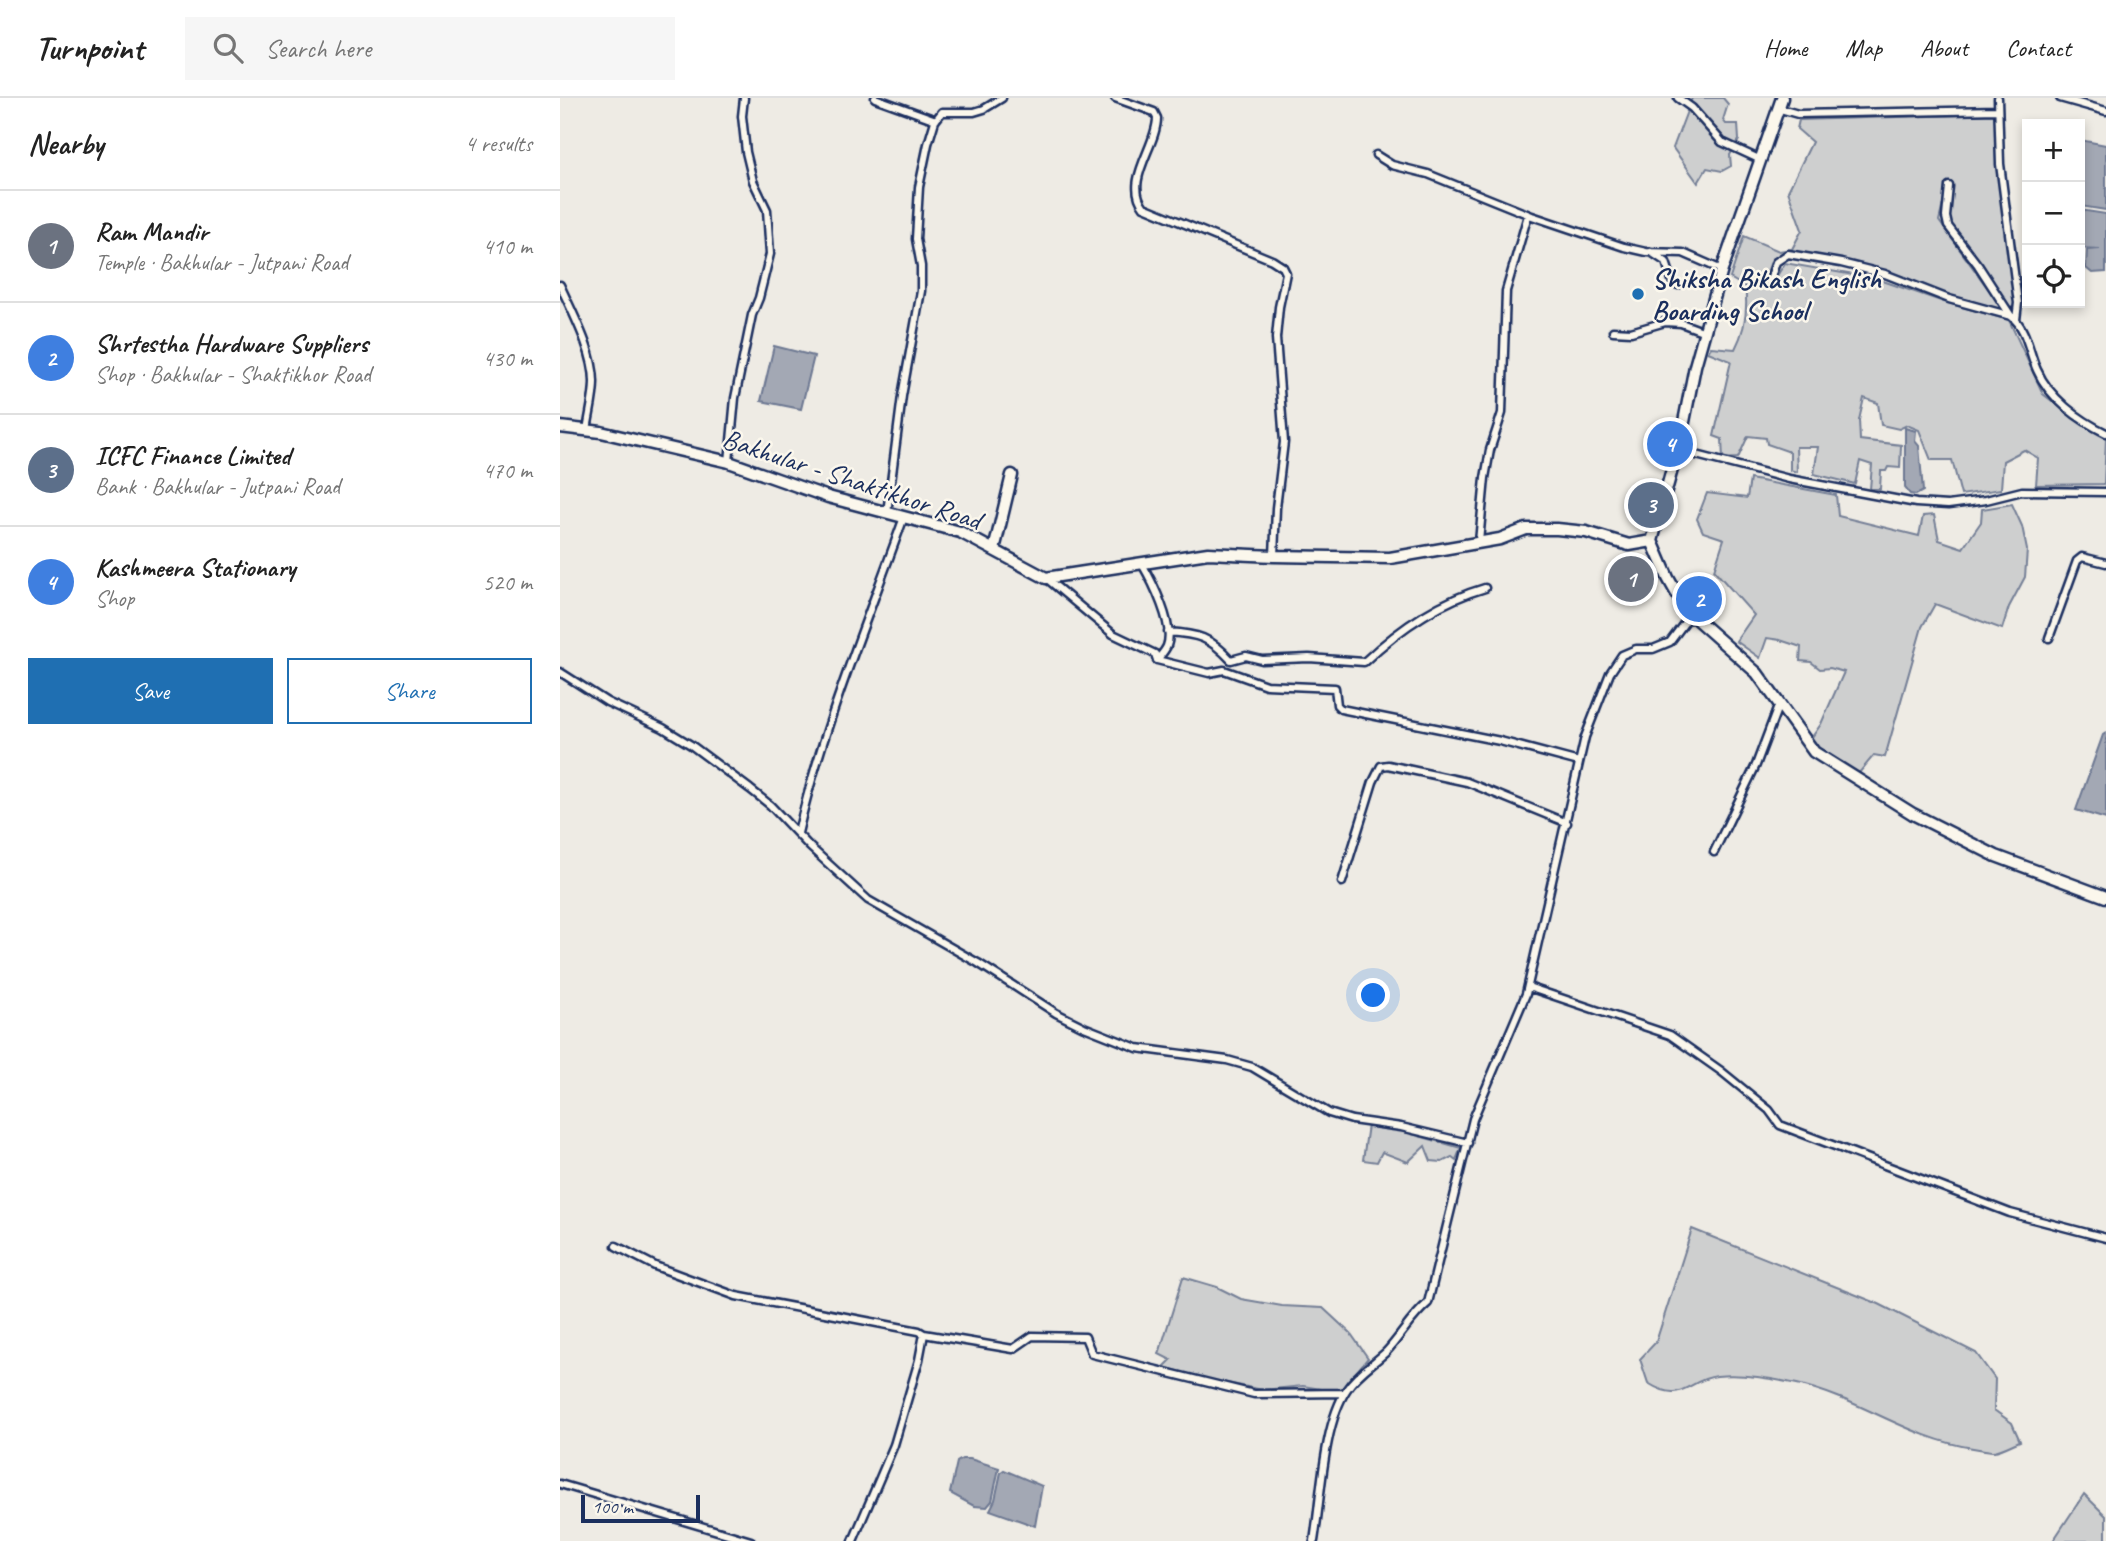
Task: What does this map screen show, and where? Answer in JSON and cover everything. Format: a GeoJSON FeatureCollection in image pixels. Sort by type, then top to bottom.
{"type":"FeatureCollection","features":[{"type":"Feature","properties":{"kind":"street"},"geometry":{"type":"LineString","coordinates":[[729,461],[736,398],[752,315],[770,254],[767,210],[752,181],[747,160],[742,116],[744,98]]}},
{"type":"Feature","properties":{"kind":"street"},"geometry":{"type":"LineString","coordinates":[[875,98],[936,120]]}},
{"type":"Feature","properties":{"kind":"street"},"geometry":{"type":"LineString","coordinates":[[887,513],[902,396],[921,291],[921,266],[916,239],[919,187],[928,144],[936,120],[942,112],[974,112],[1002,98]]}},
{"type":"Feature","properties":{"kind":"street"},"geometry":{"type":"LineString","coordinates":[[1115,98],[1154,111],[1157,118],[1137,185],[1138,199],[1144,207],[1272,260],[1283,267],[1286,273],[1276,338],[1284,442],[1276,508],[1274,556]]}},
{"type":"Feature","properties":{"kind":"street"},"geometry":{"type":"LineString","coordinates":[[1678,98],[1692,108],[1722,142],[1761,160]]}},
{"type":"Feature","properties":{"kind":"street"},"geometry":{"type":"LineString","coordinates":[[1782,98],[1722,270],[1652,541],[1686,610],[1757,673],[1814,752],[1913,814],[1996,856],[2106,897]]}},
{"type":"Feature","properties":{"kind":"street"},"geometry":{"type":"LineString","coordinates":[[1998,98],[2000,164],[2018,303],[2013,318]]}},
{"type":"Feature","properties":{"kind":"street"},"geometry":{"type":"LineString","coordinates":[[2060,98],[2106,111]]}},
{"type":"Feature","properties":{"kind":"street"},"geometry":{"type":"LineString","coordinates":[[1777,108],[1798,114],[1998,110]]}},
{"type":"Feature","properties":{"kind":"street"},"geometry":{"type":"LineString","coordinates":[[1376,155],[1392,164],[1428,174],[1528,215],[1624,247],[1649,252],[1683,253],[1722,270]]}},
{"type":"Feature","properties":{"kind":"street"},"geometry":{"type":"LineString","coordinates":[[1949,186],[1946,217],[1948,226],[2013,318],[2048,391],[2092,426],[2106,433]]}},
{"type":"Feature","properties":{"kind":"street"},"geometry":{"type":"LineString","coordinates":[[1479,542],[1485,478],[1490,450],[1502,413],[1506,291],[1528,215]]}},
{"type":"Feature","properties":{"kind":"street"},"geometry":{"type":"LineString","coordinates":[[1649,252],[1666,262],[1673,283],[1678,285]]}},
{"type":"Feature","properties":{"kind":"street"},"geometry":{"type":"LineString","coordinates":[[1769,283],[1776,262],[1788,254],[1885,274],[1948,299],[2013,318]]}},
{"type":"Feature","properties":{"kind":"street"},"geometry":{"type":"LineString","coordinates":[[560,285],[583,338],[594,373],[587,431]]}},
{"type":"Feature","properties":{"kind":"street"},"geometry":{"type":"LineString","coordinates":[[1613,331],[1631,332],[1665,322],[1681,323],[1704,332]]}},
{"type":"Feature","properties":{"kind":"street","name":"Bakhular - Shaktikhor Road"},"geometry":{"type":"LineString","coordinates":[[560,427],[729,461],[828,497],[960,532],[1046,578]]}},
{"type":"Feature","properties":{"kind":"street"},"geometry":{"type":"LineString","coordinates":[[1677,450],[1789,479],[1916,503],[1948,505],[1986,500],[2022,491],[2106,492]]}},
{"type":"Feature","properties":{"kind":"street"},"geometry":{"type":"LineString","coordinates":[[994,550],[1012,475]]}},
{"type":"Feature","properties":{"kind":"street"},"geometry":{"type":"LineString","coordinates":[[798,833],[804,804],[845,680],[904,517]]}},
{"type":"Feature","properties":{"kind":"street"},"geometry":{"type":"LineString","coordinates":[[1046,578],[1208,552],[1390,558],[1500,539],[1526,529],[1558,529],[1598,534],[1619,543],[1652,541]]}},
{"type":"Feature","properties":{"kind":"street"},"geometry":{"type":"LineString","coordinates":[[2049,638],[2077,561],[2082,557],[2106,563]]}},
{"type":"Feature","properties":{"kind":"street"},"geometry":{"type":"LineString","coordinates":[[1142,564],[1159,601],[1168,632],[1168,644],[1157,660]]}},
{"type":"Feature","properties":{"kind":"street"},"geometry":{"type":"LineString","coordinates":[[1046,578],[1105,628],[1155,654],[1157,660]]}},
{"type":"Feature","properties":{"kind":"street"},"geometry":{"type":"LineString","coordinates":[[1168,632],[1202,636],[1218,645],[1231,660],[1246,656],[1262,660],[1309,658],[1364,662],[1428,613],[1486,587]]}},
{"type":"Feature","properties":{"kind":"street"},"geometry":{"type":"LineString","coordinates":[[1314,1541],[1328,1444],[1333,1421],[1344,1393],[1366,1368],[1385,1353],[1417,1312],[1428,1303],[1473,1119],[1528,987],[1585,737],[1610,673],[1622,655],[1636,649],[1653,649],[1670,642],[1691,614]]}},
{"type":"Feature","properties":{"kind":"street"},"geometry":{"type":"LineString","coordinates":[[1157,660],[1209,673],[1224,670],[1266,685],[1335,688],[1337,705],[1341,709],[1500,741],[1579,762]]}},
{"type":"Feature","properties":{"kind":"street"},"geometry":{"type":"LineString","coordinates":[[560,672],[607,702],[663,728],[691,745],[770,805],[868,900],[978,962],[1056,1013],[1137,1048],[1170,1055],[1202,1056],[1252,1067],[1329,1113],[1468,1143]]}},
{"type":"Feature","properties":{"kind":"street"},"geometry":{"type":"LineString","coordinates":[[1714,852],[1756,765],[1779,704]]}},
{"type":"Feature","properties":{"kind":"street"},"geometry":{"type":"LineString","coordinates":[[1342,882],[1373,782],[1381,766],[1388,765],[1467,782],[1567,823]]}},
{"type":"Feature","properties":{"kind":"street"},"geometry":{"type":"LineString","coordinates":[[1528,987],[1670,1035],[1721,1071],[1769,1110],[1780,1125],[2010,1213],[2106,1238]]}},
{"type":"Feature","properties":{"kind":"street"},"geometry":{"type":"LineString","coordinates":[[616,1246],[655,1266],[736,1296],[924,1334],[1013,1349],[1032,1336],[1085,1337],[1092,1354],[1254,1394],[1344,1393]]}},
{"type":"Feature","properties":{"kind":"street"},"geometry":{"type":"LineString","coordinates":[[853,1541],[894,1445],[924,1334]]}},
{"type":"Feature","properties":{"kind":"street"},"geometry":{"type":"LineString","coordinates":[[560,1484],[751,1541]]}},
{"type":"Feature","properties":{"kind":"shaded area"},"geometry":{"type":"Polygon","coordinates":[[[1692,98],[1723,98],[1728,104],[1723,120],[1726,124],[1738,124],[1739,140],[1730,155],[1731,166],[1722,171],[1707,168],[1698,183],[1673,148],[1692,98]]]}},
{"type":"Feature","properties":{"kind":"shaded area"},"geometry":{"type":"Polygon","coordinates":[[[1995,114],[1996,160],[2015,302],[2013,314],[1982,264],[1949,222],[1953,185],[1948,182],[1939,221],[2005,312],[1951,297],[1887,271],[1790,252],[1772,259],[1763,283],[1770,287],[1785,263],[1877,279],[2009,320],[2043,394],[2085,426],[2106,438],[2104,484],[2036,485],[2038,458],[2024,450],[2003,461],[2001,489],[1961,495],[1952,460],[1931,460],[1919,430],[1907,425],[1899,429],[1881,425],[1878,403],[1864,398],[1859,420],[1860,440],[1901,445],[1900,468],[1888,467],[1886,471],[1881,471],[1880,489],[1870,489],[1872,465],[1860,461],[1855,484],[1814,474],[1818,447],[1796,447],[1797,472],[1790,470],[1790,452],[1767,444],[1766,438],[1748,436],[1738,458],[1723,459],[1722,439],[1714,436],[1731,361],[1708,352],[1711,347],[1735,349],[1741,334],[1746,311],[1745,287],[1730,278],[1744,236],[1779,251],[1792,249],[1802,230],[1788,191],[1812,142],[1797,129],[1799,120],[1995,114]]]}},
{"type":"Feature","properties":{"kind":"shaded area"},"geometry":{"type":"Polygon","coordinates":[[[2085,141],[2106,145],[2106,210],[2085,207],[2085,141]]]}},
{"type":"Feature","properties":{"kind":"shaded area"},"geometry":{"type":"Polygon","coordinates":[[[2085,211],[2106,214],[2106,272],[2092,273],[2086,268],[2087,250],[2100,249],[2085,248],[2085,211]]]}},
{"type":"Feature","properties":{"kind":"shaded area"},"geometry":{"type":"Polygon","coordinates":[[[774,346],[814,356],[801,409],[761,401],[774,346]]]}},
{"type":"Feature","properties":{"kind":"shaded area"},"geometry":{"type":"Polygon","coordinates":[[[1905,428],[1916,431],[1915,441],[1919,446],[1923,491],[1916,495],[1910,494],[1905,488],[1905,428]]]}},
{"type":"Feature","properties":{"kind":"shaded area"},"geometry":{"type":"Polygon","coordinates":[[[1750,479],[1836,495],[1838,516],[1919,536],[1923,516],[1934,515],[1939,540],[1963,548],[1981,522],[1982,509],[2012,504],[2022,526],[2027,550],[2025,577],[2009,607],[2002,629],[1935,604],[1922,627],[1885,757],[1874,755],[1859,773],[1830,758],[1810,740],[1821,724],[1844,672],[1830,668],[1820,669],[1811,662],[1800,661],[1801,647],[1780,640],[1767,638],[1760,658],[1736,641],[1754,615],[1714,570],[1724,539],[1703,532],[1697,519],[1707,493],[1747,498],[1750,479]]]}},
{"type":"Feature","properties":{"kind":"shaded area"},"geometry":{"type":"Polygon","coordinates":[[[2106,733],[2106,819],[2076,810],[2106,733]]]}},
{"type":"Feature","properties":{"kind":"shaded area"},"geometry":{"type":"Polygon","coordinates":[[[1368,1125],[1461,1148],[1456,1160],[1452,1157],[1442,1162],[1431,1161],[1425,1146],[1408,1162],[1382,1152],[1377,1162],[1363,1160],[1368,1125]]]}},
{"type":"Feature","properties":{"kind":"shaded area"},"geometry":{"type":"Polygon","coordinates":[[[1692,1229],[1879,1304],[1976,1353],[1995,1379],[1994,1410],[2012,1423],[2020,1441],[1994,1451],[1950,1443],[1820,1390],[1768,1378],[1717,1376],[1677,1392],[1669,1392],[1648,1383],[1640,1359],[1656,1342],[1692,1229]]]}},
{"type":"Feature","properties":{"kind":"shaded area"},"geometry":{"type":"Polygon","coordinates":[[[1183,1277],[1217,1287],[1241,1299],[1282,1306],[1323,1308],[1351,1334],[1368,1358],[1339,1392],[1303,1386],[1263,1390],[1206,1379],[1164,1367],[1171,1360],[1159,1354],[1183,1277]]]}},
{"type":"Feature","properties":{"kind":"shaded area"},"geometry":{"type":"Polygon","coordinates":[[[962,1459],[999,1468],[992,1501],[987,1507],[974,1506],[950,1493],[957,1462],[962,1459]]]}},
{"type":"Feature","properties":{"kind":"shaded area"},"geometry":{"type":"Polygon","coordinates":[[[1004,1470],[1042,1486],[1035,1526],[990,1510],[1001,1472],[1004,1470]]]}},
{"type":"Feature","properties":{"kind":"shaded area"},"geometry":{"type":"Polygon","coordinates":[[[2084,1494],[2106,1516],[2106,1541],[2053,1541],[2084,1494]]]}},
{"type":"Feature","properties":{"kind":"place","name":"Shiksha Bikash English Boarding School"},"geometry":{"type":"Point","coordinates":[1638,294]}},
{"type":"Feature","properties":{"kind":"place","name":"Kashmeera Stationary"},"geometry":{"type":"Point","coordinates":[1670,444]}},
{"type":"Feature","properties":{"kind":"place","name":"ICFC Finance Limited"},"geometry":{"type":"Point","coordinates":[1651,505]}},
{"type":"Feature","properties":{"kind":"place","name":"Ram Mandir"},"geometry":{"type":"Point","coordinates":[1631,579]}},
{"type":"Feature","properties":{"kind":"place","name":"Shrtestha Hardware Suppliers"},"geometry":{"type":"Point","coordinates":[1699,599]}}]}
